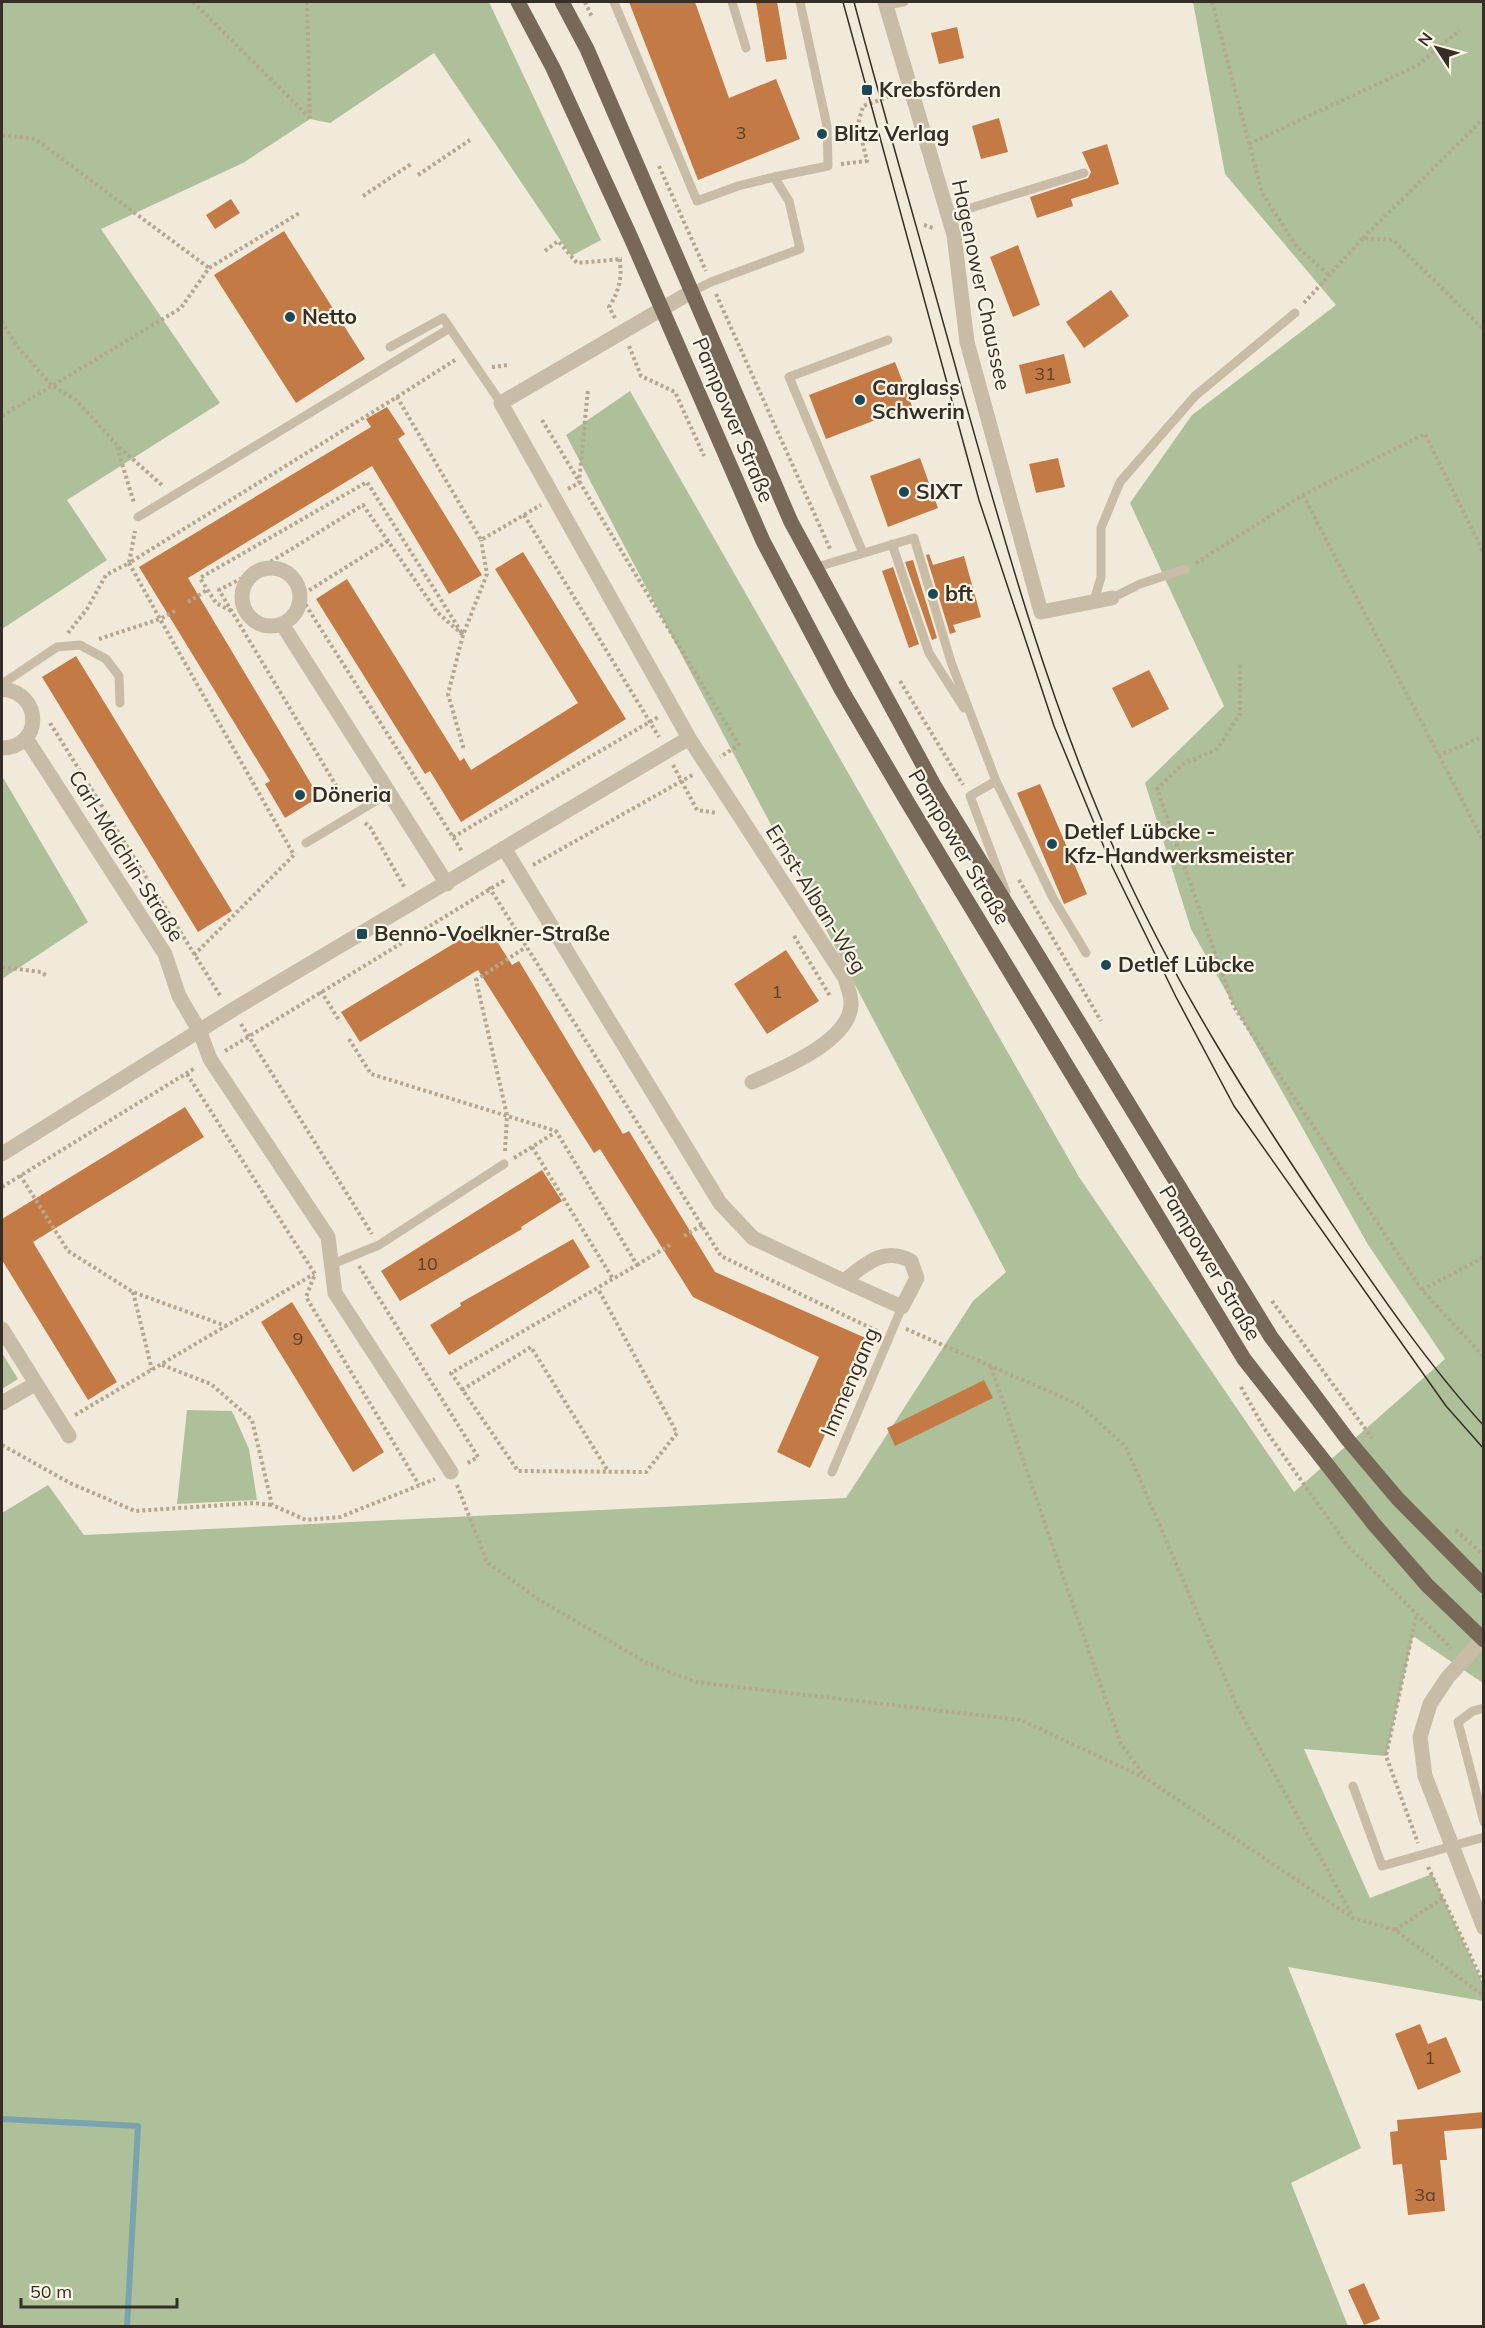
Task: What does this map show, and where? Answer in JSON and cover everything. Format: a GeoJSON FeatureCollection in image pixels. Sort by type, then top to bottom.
{"type":"FeatureCollection","features":[{"type":"Feature","properties":{"kind":"main road","name":"Pampower Straße"},"geometry":{"type":"LineString","coordinates":[[518,2],[553,68],[637,252],[762,541],[841,689],[1244,1359],[1373,1523],[1428,1584],[1483,1639]]}},
{"type":"Feature","properties":{"kind":"main road","name":"Pampower Straße"},"geometry":{"type":"LineString","coordinates":[[562,2],[587,48],[791,522],[935,787],[1271,1337],[1348,1440],[1390,1490],[1484,1586]]}},
{"type":"Feature","properties":{"kind":"street","name":"Hagenower Chaussee"},"geometry":{"type":"LineString","coordinates":[[886,3],[954,235],[968,342],[1041,612],[1113,598]]}},
{"type":"Feature","properties":{"kind":"street"},"geometry":{"type":"LineString","coordinates":[[2,1154],[234,1009],[414,904],[471,866],[689,738],[501,403],[691,292]]}},
{"type":"Feature","properties":{"kind":"street"},"geometry":{"type":"LineString","coordinates":[[271,567],[288,573],[294,579],[300,596],[296,613],[282,624],[273,626],[254,622],[243,607],[242,588],[254,572],[271,567]]}},
{"type":"Feature","properties":{"kind":"street"},"geometry":{"type":"LineString","coordinates":[[282,624],[447,884]]}},
{"type":"Feature","properties":{"kind":"street"},"geometry":{"type":"LineString","coordinates":[[2,689],[20,694],[32,710],[31,730],[26,738],[18,745],[2,748]]}},
{"type":"Feature","properties":{"kind":"street","name":"Carl-Malchin-Straße"},"geometry":{"type":"LineString","coordinates":[[26,738],[165,954],[179,996],[200,1032],[210,1059],[328,1237],[335,1293],[452,1472]]}},
{"type":"Feature","properties":{"kind":"street","name":"Ernst-Alban-Weg"},"geometry":{"type":"LineString","coordinates":[[689,738],[845,978],[852,1005],[846,1022]]}},
{"type":"Feature","properties":{"kind":"street"},"geometry":{"type":"LineString","coordinates":[[504,848],[720,1203],[753,1238],[844,1281],[902,1307],[917,1278],[910,1261],[898,1254],[883,1255],[844,1281]]}},
{"type":"Feature","properties":{"kind":"street"},"geometry":{"type":"LineString","coordinates":[[752,1082],[791,1064],[837,1035],[846,1022]]}},
{"type":"Feature","properties":{"kind":"street"},"geometry":{"type":"LineString","coordinates":[[2,1329],[65,1430]]}},
{"type":"Feature","properties":{"kind":"street"},"geometry":{"type":"LineString","coordinates":[[2,1403],[35,1384]]}},
{"type":"Feature","properties":{"kind":"street"},"geometry":{"type":"LineString","coordinates":[[1483,1639],[1448,1677],[1430,1704],[1420,1737],[1425,1776],[1484,1928]]}},
{"type":"Feature","properties":{"kind":"lane"},"geometry":{"type":"LineString","coordinates":[[614,2],[697,201],[738,186],[828,166],[827,126],[800,2]]}},
{"type":"Feature","properties":{"kind":"lane"},"geometry":{"type":"LineString","coordinates":[[732,2],[746,48]]}},
{"type":"Feature","properties":{"kind":"lane"},"geometry":{"type":"LineString","coordinates":[[886,3],[904,2]]}},
{"type":"Feature","properties":{"kind":"lane"},"geometry":{"type":"LineString","coordinates":[[948,215],[1084,173]]}},
{"type":"Feature","properties":{"kind":"lane"},"geometry":{"type":"LineString","coordinates":[[691,292],[711,282],[800,249],[789,201],[774,177]]}},
{"type":"Feature","properties":{"kind":"lane"},"geometry":{"type":"LineString","coordinates":[[1094,601],[1101,578],[1101,528],[1120,482],[1195,396],[1295,313]]}},
{"type":"Feature","properties":{"kind":"lane"},"geometry":{"type":"LineString","coordinates":[[390,347],[443,318],[501,403]]}},
{"type":"Feature","properties":{"kind":"lane"},"geometry":{"type":"LineString","coordinates":[[138,517],[450,328]]}},
{"type":"Feature","properties":{"kind":"lane"},"geometry":{"type":"LineString","coordinates":[[863,553],[789,377],[888,340]]}},
{"type":"Feature","properties":{"kind":"lane"},"geometry":{"type":"LineString","coordinates":[[814,568],[914,538],[951,662],[996,782],[1053,898],[1086,953]]}},
{"type":"Feature","properties":{"kind":"lane"},"geometry":{"type":"LineString","coordinates":[[892,544],[929,653],[975,725]]}},
{"type":"Feature","properties":{"kind":"lane"},"geometry":{"type":"LineString","coordinates":[[1113,598],[1140,584],[1185,569]]}},
{"type":"Feature","properties":{"kind":"lane"},"geometry":{"type":"LineString","coordinates":[[2,684],[57,647],[80,645],[106,659],[119,676],[120,703]]}},
{"type":"Feature","properties":{"kind":"lane"},"geometry":{"type":"LineString","coordinates":[[996,782],[970,796],[1015,917]]}},
{"type":"Feature","properties":{"kind":"lane"},"geometry":{"type":"LineString","coordinates":[[306,843],[389,793]]}},
{"type":"Feature","properties":{"kind":"lane"},"geometry":{"type":"LineString","coordinates":[[330,1265],[379,1245],[504,1164]]}},
{"type":"Feature","properties":{"kind":"lane","name":"Immengang"},"geometry":{"type":"LineString","coordinates":[[832,1472],[902,1307]]}},
{"type":"Feature","properties":{"kind":"lane"},"geometry":{"type":"LineString","coordinates":[[1484,1708],[1473,1711],[1458,1722],[1484,1822]]}},
{"type":"Feature","properties":{"kind":"lane"},"geometry":{"type":"LineString","coordinates":[[1353,1786],[1382,1866],[1484,1837]]}},
{"type":"Feature","properties":{"kind":"path"},"geometry":{"type":"LineString","coordinates":[[193,2],[310,118],[307,2]]}},
{"type":"Feature","properties":{"kind":"path"},"geometry":{"type":"LineString","coordinates":[[1212,2],[1262,193],[1297,247],[1329,275]]}},
{"type":"Feature","properties":{"kind":"path"},"geometry":{"type":"LineString","coordinates":[[1249,144],[1418,65],[1460,30]]}},
{"type":"Feature","properties":{"kind":"path"},"geometry":{"type":"LineString","coordinates":[[828,166],[867,161],[858,124],[863,106],[912,86]]}},
{"type":"Feature","properties":{"kind":"path"},"geometry":{"type":"LineString","coordinates":[[1295,313],[1363,238],[1484,118]]}},
{"type":"Feature","properties":{"kind":"path"},"geometry":{"type":"LineString","coordinates":[[2,135],[35,139],[208,268]]}},
{"type":"Feature","properties":{"kind":"path"},"geometry":{"type":"LineString","coordinates":[[418,175],[470,140]]}},
{"type":"Feature","properties":{"kind":"path"},"geometry":{"type":"LineString","coordinates":[[363,196],[411,164]]}},
{"type":"Feature","properties":{"kind":"path"},"geometry":{"type":"LineString","coordinates":[[2,416],[181,308],[208,268],[301,212]]}},
{"type":"Feature","properties":{"kind":"path"},"geometry":{"type":"LineString","coordinates":[[669,238],[688,230]]}},
{"type":"Feature","properties":{"kind":"path"},"geometry":{"type":"LineString","coordinates":[[1363,238],[1394,240],[1484,330]]}},
{"type":"Feature","properties":{"kind":"path"},"geometry":{"type":"LineString","coordinates":[[545,250],[558,241],[577,263],[620,260],[637,252]]}},
{"type":"Feature","properties":{"kind":"path"},"geometry":{"type":"LineString","coordinates":[[2,321],[16,345],[52,386],[75,399],[117,445],[173,494]]}},
{"type":"Feature","properties":{"kind":"path"},"geometry":{"type":"LineString","coordinates":[[57,647],[87,609],[106,575],[129,563],[467,352]]}},
{"type":"Feature","properties":{"kind":"path"},"geometry":{"type":"LineString","coordinates":[[579,483],[588,389]]}},
{"type":"Feature","properties":{"kind":"path"},"geometry":{"type":"LineString","coordinates":[[397,397],[480,540],[487,574],[463,635],[448,694],[464,750]]}},
{"type":"Feature","properties":{"kind":"path"},"geometry":{"type":"LineString","coordinates":[[2,1187],[489,887],[520,873],[682,782],[739,745],[542,420]]}},
{"type":"Feature","properties":{"kind":"path"},"geometry":{"type":"LineString","coordinates":[[1185,569],[1303,495],[1425,434],[1484,554]]}},
{"type":"Feature","properties":{"kind":"path"},"geometry":{"type":"LineString","coordinates":[[117,445],[138,517],[129,563],[294,855]]}},
{"type":"Feature","properties":{"kind":"path"},"geometry":{"type":"LineString","coordinates":[[232,611],[216,603],[200,578],[368,482],[463,635]]}},
{"type":"Feature","properties":{"kind":"path"},"geometry":{"type":"LineString","coordinates":[[480,540],[579,483]]}},
{"type":"Feature","properties":{"kind":"path"},"geometry":{"type":"LineString","coordinates":[[1303,495],[1484,842]]}},
{"type":"Feature","properties":{"kind":"path"},"geometry":{"type":"LineString","coordinates":[[414,904],[370,827],[354,814],[219,590],[254,572],[363,505],[437,612],[463,635]]}},
{"type":"Feature","properties":{"kind":"path"},"geometry":{"type":"LineString","coordinates":[[524,515],[651,721],[698,810],[720,813]]}},
{"type":"Feature","properties":{"kind":"path"},"geometry":{"type":"LineString","coordinates":[[388,541],[300,596],[471,866]]}},
{"type":"Feature","properties":{"kind":"path"},"geometry":{"type":"LineString","coordinates":[[188,602],[207,590]]}},
{"type":"Feature","properties":{"kind":"path"},"geometry":{"type":"LineString","coordinates":[[80,645],[160,619],[175,611]]}},
{"type":"Feature","properties":{"kind":"path"},"geometry":{"type":"LineString","coordinates":[[1240,665],[1240,714],[1217,749],[1180,765],[1157,789],[1234,1007],[1422,1290],[1484,1357]]}},
{"type":"Feature","properties":{"kind":"path"},"geometry":{"type":"LineString","coordinates":[[453,837],[673,709]]}},
{"type":"Feature","properties":{"kind":"path"},"geometry":{"type":"LineString","coordinates":[[50,722],[220,997],[234,1009],[248,1037],[379,1245]]}},
{"type":"Feature","properties":{"kind":"path"},"geometry":{"type":"LineString","coordinates":[[1438,756],[1484,736]]}},
{"type":"Feature","properties":{"kind":"path"},"geometry":{"type":"LineString","coordinates":[[194,955],[306,843]]}},
{"type":"Feature","properties":{"kind":"path"},"geometry":{"type":"LineString","coordinates":[[792,933],[846,1022]]}},
{"type":"Feature","properties":{"kind":"path"},"geometry":{"type":"LineString","coordinates":[[504,1164],[507,1115],[476,980],[526,947]]}},
{"type":"Feature","properties":{"kind":"path"},"geometry":{"type":"LineString","coordinates":[[2,967],[41,972],[47,976]]}},
{"type":"Feature","properties":{"kind":"path"},"geometry":{"type":"LineString","coordinates":[[321,991],[340,1022]]}},
{"type":"Feature","properties":{"kind":"path"},"geometry":{"type":"LineString","coordinates":[[349,1039],[371,1074],[556,1131],[637,1265]]}},
{"type":"Feature","properties":{"kind":"path"},"geometry":{"type":"LineString","coordinates":[[187,1074],[315,1274]]}},
{"type":"Feature","properties":{"kind":"path"},"geometry":{"type":"LineString","coordinates":[[504,1164],[556,1131]]}},
{"type":"Feature","properties":{"kind":"path"},"geometry":{"type":"LineString","coordinates":[[532,1147],[613,1280]]}},
{"type":"Feature","properties":{"kind":"path"},"geometry":{"type":"LineString","coordinates":[[20,1175],[68,1251],[133,1292],[226,1326]]}},
{"type":"Feature","properties":{"kind":"path"},"geometry":{"type":"LineString","coordinates":[[684,1236],[702,1225]]}},
{"type":"Feature","properties":{"kind":"path"},"geometry":{"type":"LineString","coordinates":[[598,1288],[677,1433],[646,1472],[518,1472],[451,1374],[670,1245]]}},
{"type":"Feature","properties":{"kind":"path"},"geometry":{"type":"LineString","coordinates":[[2,1445],[70,1483],[135,1511],[253,1503],[272,1505],[306,1520],[340,1516],[452,1472],[478,1457],[352,1256]]}},
{"type":"Feature","properties":{"kind":"path"},"geometry":{"type":"LineString","coordinates":[[1422,1290],[1484,1257]]}},
{"type":"Feature","properties":{"kind":"path"},"geometry":{"type":"LineString","coordinates":[[65,1430],[152,1370],[330,1265]]}},
{"type":"Feature","properties":{"kind":"path"},"geometry":{"type":"LineString","coordinates":[[315,1274],[306,1297],[419,1485]]}},
{"type":"Feature","properties":{"kind":"path"},"geometry":{"type":"LineString","coordinates":[[133,1292],[152,1370]]}},
{"type":"Feature","properties":{"kind":"path"},"geometry":{"type":"LineString","coordinates":[[894,1324],[1080,1405],[1126,1446],[1238,1708],[1353,1918]]}},
{"type":"Feature","properties":{"kind":"path"},"geometry":{"type":"LineString","coordinates":[[462,1390],[531,1347],[608,1472]]}},
{"type":"Feature","properties":{"kind":"path"},"geometry":{"type":"LineString","coordinates":[[162,1365],[211,1384],[252,1420],[272,1505]]}},
{"type":"Feature","properties":{"kind":"path"},"geometry":{"type":"LineString","coordinates":[[990,1366],[1121,1744],[1147,1779]]}},
{"type":"Feature","properties":{"kind":"path"},"geometry":{"type":"LineString","coordinates":[[452,1472],[487,1562],[538,1599],[647,1664],[695,1682],[1020,1720],[1147,1779],[1353,1918],[1395,1930],[1484,1996]]}},
{"type":"Feature","properties":{"kind":"path"},"geometry":{"type":"LineString","coordinates":[[1395,1930],[1443,1898]]}},
{"type":"Feature","properties":{"kind":"green space"},"geometry":{"type":"Polygon","coordinates":[[[2,2],[489,2],[601,240],[571,256],[434,53],[330,123],[310,119],[243,163],[101,229],[220,403],[67,500],[107,560],[2,629],[2,2]]]}},
{"type":"Feature","properties":{"kind":"green space"},"geometry":{"type":"Polygon","coordinates":[[[1193,2],[1483,2],[1483,1683],[1413,1636],[1386,1756],[1304,1749],[1370,1898],[1432,1874],[1483,1984],[1483,2001],[1288,1967],[1361,2148],[1291,2183],[1348,2326],[2,2326],[2,1513],[48,1485],[84,1535],[846,1498],[973,1301],[1006,1272],[566,435],[630,391],[1079,1177],[1294,1492],[1445,1359],[1367,1243],[1191,929],[1145,783],[1224,706],[1130,503],[1192,415],[1336,305],[1225,174],[1193,2]]]}},
{"type":"Feature","properties":{"kind":"green space"},"geometry":{"type":"Polygon","coordinates":[[[2,776],[88,922],[2,979],[2,776]]]}},
{"type":"Feature","properties":{"kind":"green space"},"geometry":{"type":"Polygon","coordinates":[[[2,1353],[18,1379],[2,1389],[2,1353]]]}},
{"type":"Feature","properties":{"kind":"green space"},"geometry":{"type":"Polygon","coordinates":[[[187,1410],[232,1411],[249,1449],[257,1500],[177,1504],[187,1410]]]}},
{"type":"Feature","properties":{"kind":"building"},"geometry":{"type":"Polygon","coordinates":[[[629,2],[695,2],[729,98],[776,79],[800,139],[698,180],[629,2]]]}},
{"type":"Feature","properties":{"kind":"building"},"geometry":{"type":"Polygon","coordinates":[[[756,2],[777,2],[787,59],[766,62],[756,2]]]}},
{"type":"Feature","properties":{"kind":"building"},"geometry":{"type":"Polygon","coordinates":[[[957,27],[964,58],[939,64],[931,33],[957,27]]]}},
{"type":"Feature","properties":{"kind":"building"},"geometry":{"type":"Polygon","coordinates":[[[999,118],[1008,152],[981,159],[972,126],[999,118]]]}},
{"type":"Feature","properties":{"kind":"building"},"geometry":{"type":"Polygon","coordinates":[[[1107,144],[1119,184],[1071,199],[1073,206],[1037,218],[1030,197],[1088,178],[1091,172],[1082,152],[1107,144]]]}},
{"type":"Feature","properties":{"kind":"building"},"geometry":{"type":"Polygon","coordinates":[[[231,199],[240,213],[215,229],[206,215],[231,199]]]}},
{"type":"Feature","properties":{"kind":"building","name":"Netto"},"geometry":{"type":"Polygon","coordinates":[[[284,231],[365,359],[296,403],[214,275],[284,231]]]}},
{"type":"Feature","properties":{"kind":"building"},"geometry":{"type":"Polygon","coordinates":[[[1018,245],[1040,305],[1013,317],[990,257],[1018,245]]]}},
{"type":"Feature","properties":{"kind":"building"},"geometry":{"type":"Polygon","coordinates":[[[1111,290],[1129,316],[1084,348],[1066,322],[1111,290]]]}},
{"type":"Feature","properties":{"kind":"building"},"geometry":{"type":"Polygon","coordinates":[[[1064,354],[1071,383],[1026,394],[1019,365],[1064,354]]]}},
{"type":"Feature","properties":{"kind":"building","name":"Carglass Schwerin"},"geometry":{"type":"Polygon","coordinates":[[[895,362],[912,406],[826,439],[809,395],[895,362]]]}},
{"type":"Feature","properties":{"kind":"building"},"geometry":{"type":"Polygon","coordinates":[[[387,407],[405,434],[398,439],[482,575],[449,594],[372,466],[188,578],[319,797],[285,818],[265,784],[270,781],[139,567],[371,427],[366,419],[387,407]]]}},
{"type":"Feature","properties":{"kind":"building","name":"SIXT"},"geometry":{"type":"Polygon","coordinates":[[[920,458],[938,508],[888,527],[870,476],[920,458]]]}},
{"type":"Feature","properties":{"kind":"building"},"geometry":{"type":"Polygon","coordinates":[[[1058,458],[1065,487],[1036,493],[1029,464],[1058,458]]]}},
{"type":"Feature","properties":{"kind":"building"},"geometry":{"type":"Polygon","coordinates":[[[523,552],[626,719],[461,822],[430,771],[425,774],[316,599],[347,579],[460,761],[464,758],[471,770],[578,703],[495,569],[523,552]]]}},
{"type":"Feature","properties":{"kind":"building"},"geometry":{"type":"Polygon","coordinates":[[[929,554],[933,565],[964,556],[981,617],[953,625],[956,632],[950,634],[926,555],[929,554]]]}},
{"type":"Feature","properties":{"kind":"building"},"geometry":{"type":"Polygon","coordinates":[[[913,560],[937,638],[932,640],[905,562],[913,560]]]}},
{"type":"Feature","properties":{"kind":"building"},"geometry":{"type":"Polygon","coordinates":[[[893,567],[919,644],[909,648],[882,571],[893,567]]]}},
{"type":"Feature","properties":{"kind":"building"},"geometry":{"type":"Polygon","coordinates":[[[76,656],[232,911],[198,932],[42,677],[76,656]]]}},
{"type":"Feature","properties":{"kind":"building"},"geometry":{"type":"Polygon","coordinates":[[[1149,670],[1169,709],[1132,728],[1112,688],[1149,670]]]}},
{"type":"Feature","properties":{"kind":"building","name":"Detlef Lübcke - Kfz-Handwerksmeister"},"geometry":{"type":"Polygon","coordinates":[[[1040,784],[1087,894],[1064,904],[1017,793],[1040,784]]]}},
{"type":"Feature","properties":{"kind":"building"},"geometry":{"type":"Polygon","coordinates":[[[486,924],[512,965],[519,961],[623,1134],[629,1131],[715,1272],[868,1339],[810,1468],[777,1452],[819,1357],[693,1297],[600,1149],[594,1153],[478,970],[360,1042],[341,1012],[486,924]]]}},
{"type":"Feature","properties":{"kind":"building"},"geometry":{"type":"Polygon","coordinates":[[[786,950],[819,1001],[767,1034],[734,984],[786,950]]]}},
{"type":"Feature","properties":{"kind":"building"},"geometry":{"type":"Polygon","coordinates":[[[185,1107],[204,1137],[33,1242],[117,1382],[88,1400],[2,1260],[2,1219],[185,1107]]]}},
{"type":"Feature","properties":{"kind":"building"},"geometry":{"type":"Polygon","coordinates":[[[542,1170],[562,1201],[521,1227],[522,1229],[400,1301],[381,1271],[542,1170]]]}},
{"type":"Feature","properties":{"kind":"building"},"geometry":{"type":"Polygon","coordinates":[[[573,1239],[590,1267],[449,1355],[430,1325],[461,1306],[460,1303],[573,1239]]]}},
{"type":"Feature","properties":{"kind":"building"},"geometry":{"type":"Polygon","coordinates":[[[292,1302],[384,1452],[353,1472],[261,1322],[292,1302]]]}},
{"type":"Feature","properties":{"kind":"building"},"geometry":{"type":"Polygon","coordinates":[[[984,1380],[993,1398],[895,1446],[887,1428],[984,1380]]]}},
{"type":"Feature","properties":{"kind":"building"},"geometry":{"type":"Polygon","coordinates":[[[1420,2024],[1428,2044],[1446,2037],[1461,2072],[1418,2090],[1395,2034],[1420,2024]]]}},
{"type":"Feature","properties":{"kind":"building"},"geometry":{"type":"Polygon","coordinates":[[[1484,2112],[1484,2128],[1444,2131],[1447,2160],[1440,2160],[1445,2211],[1408,2215],[1402,2164],[1393,2165],[1390,2132],[1398,2131],[1397,2120],[1484,2112]]]}},
{"type":"Feature","properties":{"kind":"building"},"geometry":{"type":"Polygon","coordinates":[[[1364,2283],[1380,2319],[1364,2325],[1348,2290],[1364,2283]]]}},
{"type":"Feature","properties":{"kind":"waterway"},"geometry":{"type":"LineString","coordinates":[[2,2119],[138,2126],[127,2326]]}},
{"type":"Feature","properties":{"kind":"tram line"},"geometry":{"type":"LineString","coordinates":[[843,2],[979,500],[1054,726],[1111,864],[1176,997],[1234,1106],[1446,1406],[1484,1449]]}},
{"type":"Feature","properties":{"kind":"tram line"},"geometry":{"type":"LineString","coordinates":[[854,2],[1012,565],[1072,745],[1120,862],[1189,997],[1268,1127],[1400,1321],[1484,1426]]}},
{"type":"Feature","properties":{"kind":"place","name":"Krebsförden"},"geometry":{"type":"Point","coordinates":[867,90]}},
{"type":"Feature","properties":{"kind":"place","name":"Blitz Verlag"},"geometry":{"type":"Point","coordinates":[822,134]}},
{"type":"Feature","properties":{"kind":"place","name":"Netto"},"geometry":{"type":"Point","coordinates":[290,317]}},
{"type":"Feature","properties":{"kind":"place","name":"Carglass Schwerin"},"geometry":{"type":"Point","coordinates":[860,400]}},
{"type":"Feature","properties":{"kind":"place","name":"SIXT"},"geometry":{"type":"Point","coordinates":[904,492]}},
{"type":"Feature","properties":{"kind":"place","name":"bft"},"geometry":{"type":"Point","coordinates":[933,594]}},
{"type":"Feature","properties":{"kind":"place","name":"Döneria"},"geometry":{"type":"Point","coordinates":[300,795]}},
{"type":"Feature","properties":{"kind":"place","name":"Detlef Lübcke - Kfz-Handwerksmeister"},"geometry":{"type":"Point","coordinates":[1052,844]}},
{"type":"Feature","properties":{"kind":"place","name":"Benno-Voelkner-Straße"},"geometry":{"type":"Point","coordinates":[362,934]}},
{"type":"Feature","properties":{"kind":"place","name":"Detlef Lübcke"},"geometry":{"type":"Point","coordinates":[1106,965]}}]}
